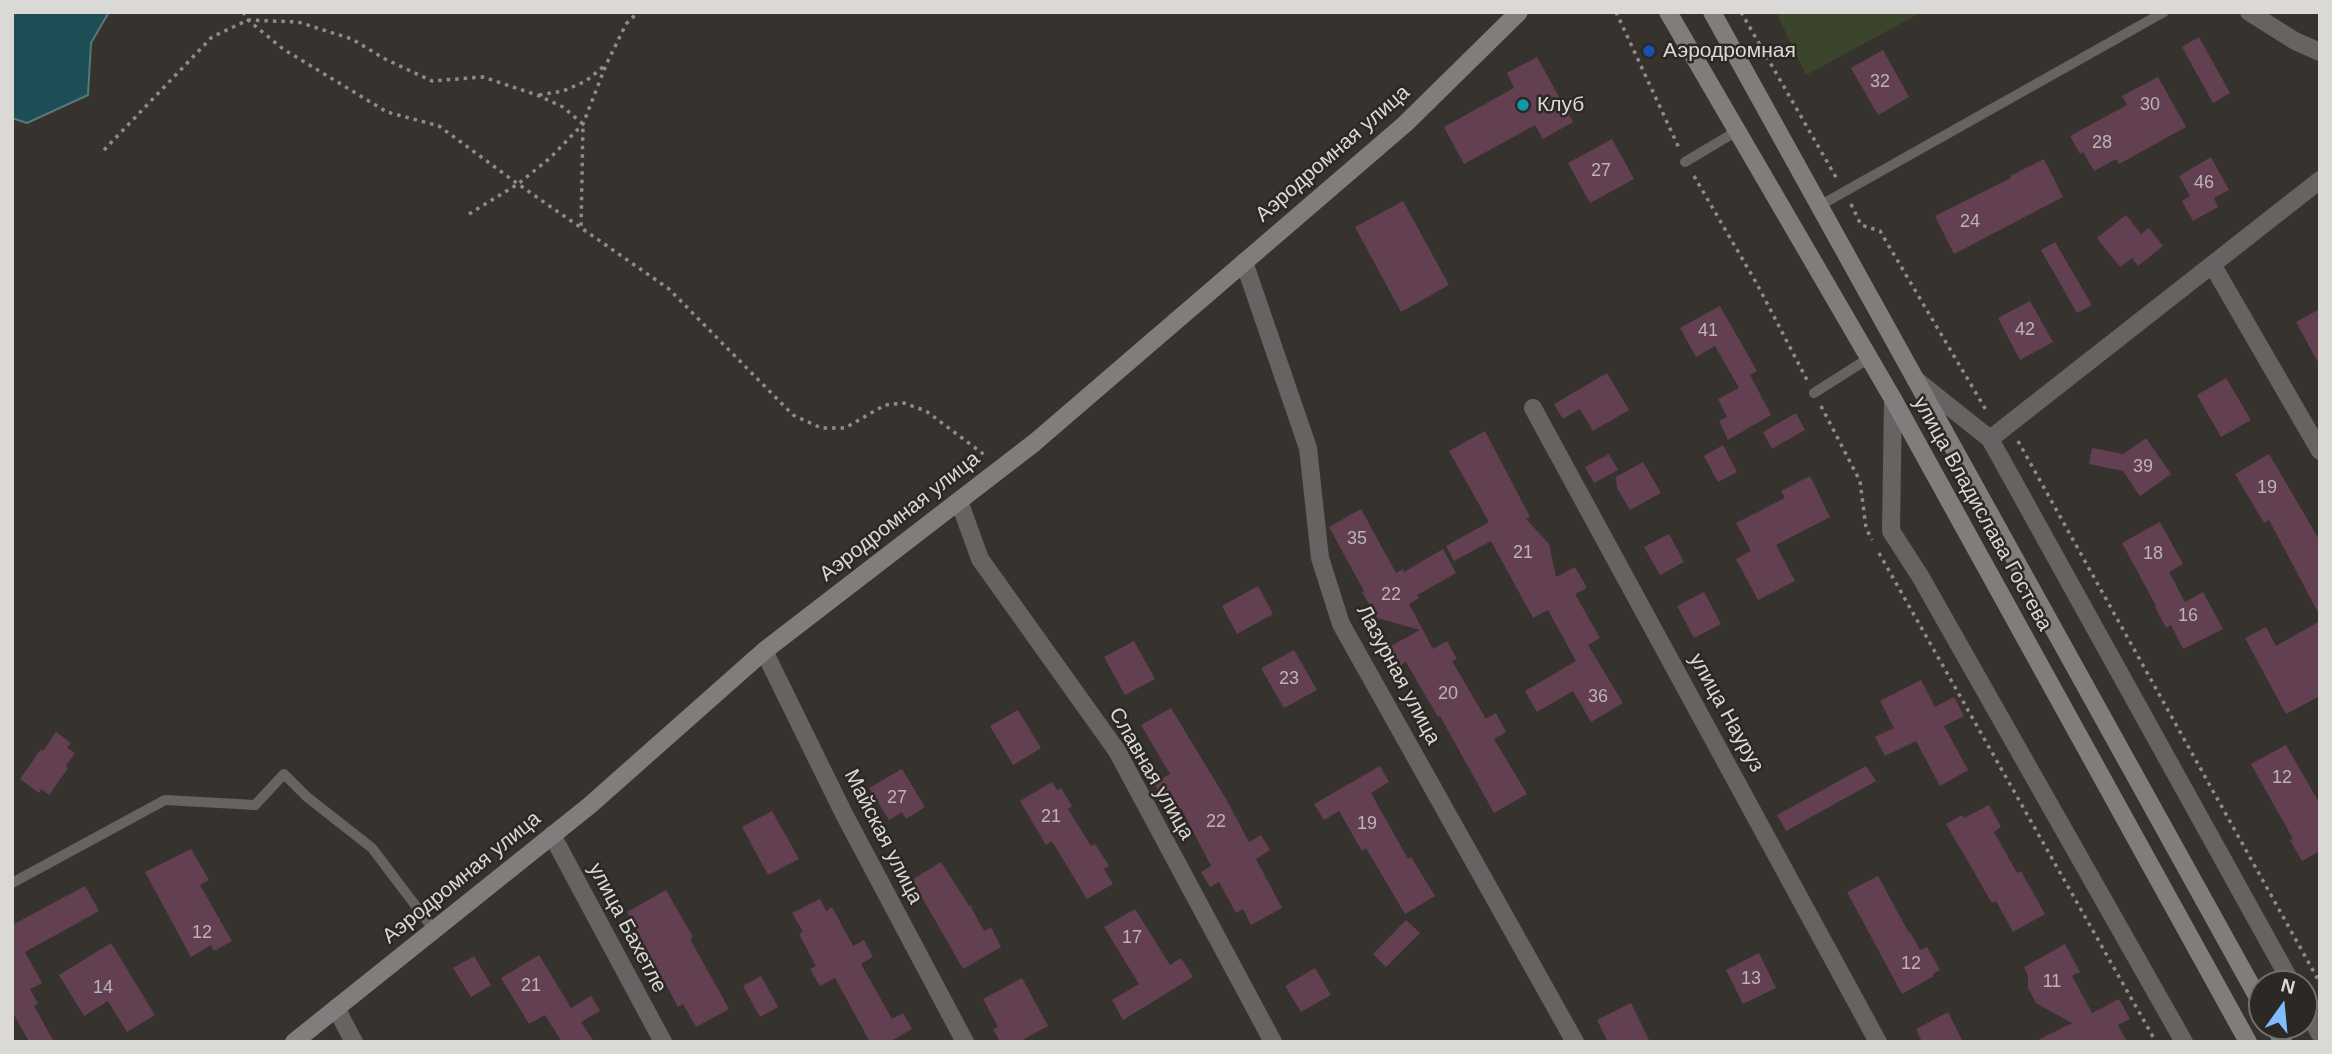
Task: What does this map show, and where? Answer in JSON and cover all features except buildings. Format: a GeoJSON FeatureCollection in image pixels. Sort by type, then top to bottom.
{"type":"FeatureCollection","features":[{"type":"Feature","properties":{"kind":"main road","name":"Аэродромная улица"},"geometry":{"type":"LineString","coordinates":[[294,1042],[589,806],[764,651],[1034,443],[1405,124],[1519,12]]}},
{"type":"Feature","properties":{"kind":"main road","name":"улица Владислава Гостева"},"geometry":{"type":"LineString","coordinates":[[1668,12],[1893,399],[2248,1042]]}},
{"type":"Feature","properties":{"kind":"main road","name":"улица Владислава Гостева"},"geometry":{"type":"LineString","coordinates":[[1712,12],[2248,980]]}},
{"type":"Feature","properties":{"kind":"street"},"geometry":{"type":"LineString","coordinates":[[2249,12],[2295,41],[2320,52]]}},
{"type":"Feature","properties":{"kind":"street"},"geometry":{"type":"LineString","coordinates":[[1990,439],[2320,180]]}},
{"type":"Feature","properties":{"kind":"street","name":"Лазурная улица"},"geometry":{"type":"LineString","coordinates":[[1244,262],[1308,448],[1320,558],[1341,624],[1575,1042]]}},
{"type":"Feature","properties":{"kind":"street"},"geometry":{"type":"LineString","coordinates":[[2213,266],[2320,451]]}},
{"type":"Feature","properties":{"kind":"street"},"geometry":{"type":"LineString","coordinates":[[1914,379],[1990,439],[2284,970]]}},
{"type":"Feature","properties":{"kind":"street"},"geometry":{"type":"LineString","coordinates":[[1893,399],[1891,531],[1934,600],[2184,1042]]}},
{"type":"Feature","properties":{"kind":"street","name":"улица Науруз"},"geometry":{"type":"LineString","coordinates":[[1533,408],[1878,1042]]}},
{"type":"Feature","properties":{"kind":"street","name":"Славная улица"},"geometry":{"type":"LineString","coordinates":[[959,501],[980,559],[1117,751],[1273,1042]]}},
{"type":"Feature","properties":{"kind":"street","name":"Майская улица"},"geometry":{"type":"LineString","coordinates":[[764,651],[844,814],[965,1042]]}},
{"type":"Feature","properties":{"kind":"street","name":"улица Бахетле"},"geometry":{"type":"LineString","coordinates":[[552,835],[663,1042]]}},
{"type":"Feature","properties":{"kind":"street"},"geometry":{"type":"LineString","coordinates":[[336,1008],[354,1042]]}},
{"type":"Feature","properties":{"kind":"lane"},"geometry":{"type":"LineString","coordinates":[[1819,206],[2164,12]]}},
{"type":"Feature","properties":{"kind":"lane"},"geometry":{"type":"LineString","coordinates":[[1685,162],[1737,131]]}},
{"type":"Feature","properties":{"kind":"lane"},"geometry":{"type":"LineString","coordinates":[[1814,393],[1869,358]]}},
{"type":"Feature","properties":{"kind":"lane"},"geometry":{"type":"LineString","coordinates":[[12,883],[165,800],[255,805],[284,774],[307,797],[372,848],[434,930]]}},
{"type":"Feature","properties":{"kind":"path"},"geometry":{"type":"LineString","coordinates":[[243,12],[248,20],[282,49],[387,112],[439,126],[669,289],[793,415],[821,428],[845,428],[885,405],[905,402],[926,411],[1001,468]]}},
{"type":"Feature","properties":{"kind":"path"},"geometry":{"type":"LineString","coordinates":[[581,228],[583,124],[606,65],[626,24],[638,12]]}},
{"type":"Feature","properties":{"kind":"path"},"geometry":{"type":"LineString","coordinates":[[1741,12],[1845,192],[1861,225],[1880,231],[1989,414],[2009,426],[2320,984]]}},
{"type":"Feature","properties":{"kind":"path"},"geometry":{"type":"LineString","coordinates":[[104,150],[212,37],[248,20],[298,22],[352,39],[385,59],[432,81],[483,78],[537,95],[563,107],[583,124]]}},
{"type":"Feature","properties":{"kind":"path"},"geometry":{"type":"LineString","coordinates":[[537,95],[563,91],[586,81],[606,65]]}},
{"type":"Feature","properties":{"kind":"path"},"geometry":{"type":"LineString","coordinates":[[469,214],[518,184],[550,158],[583,124]]}},
{"type":"Feature","properties":{"kind":"green space"},"geometry":{"type":"Polygon","coordinates":[[[1776,12],[1922,12],[1806,75],[1776,12]]]}},
{"type":"Feature","properties":{"kind":"water"},"geometry":{"type":"Polygon","coordinates":[[[12,12],[109,12],[91,43],[88,95],[27,123],[12,118],[12,12]]]}},
{"type":"Feature","properties":{"kind":"place","name":"Аэродромная"},"geometry":{"type":"Point","coordinates":[1649,51]}},
{"type":"Feature","properties":{"kind":"place","name":"Клуб"},"geometry":{"type":"Point","coordinates":[1523,105]}}]}
